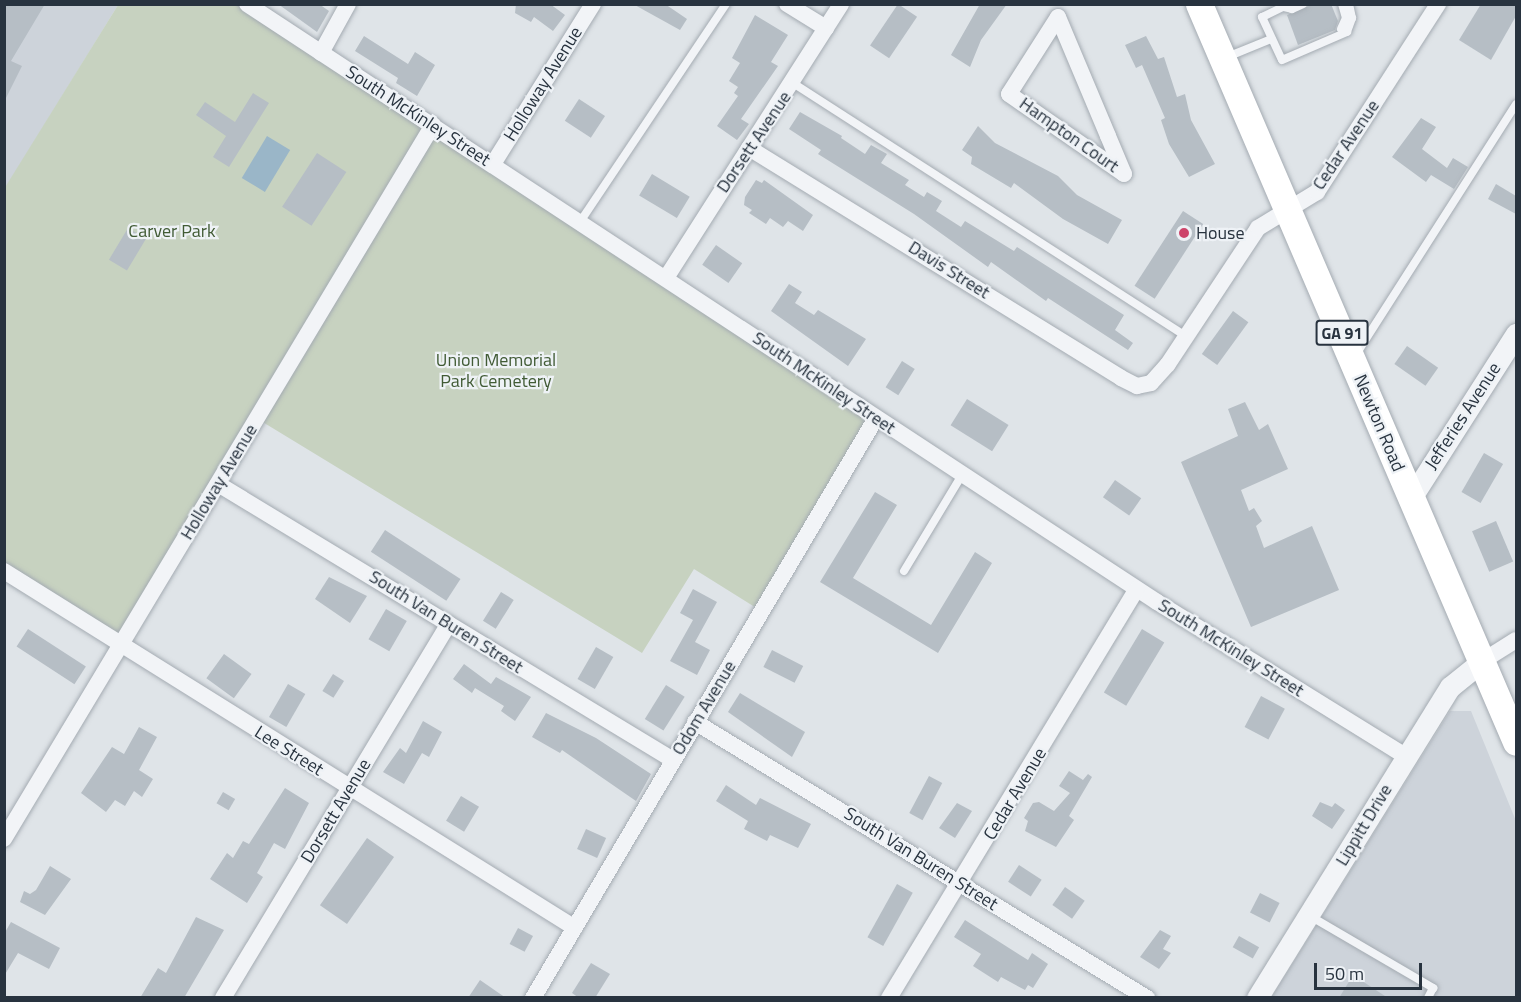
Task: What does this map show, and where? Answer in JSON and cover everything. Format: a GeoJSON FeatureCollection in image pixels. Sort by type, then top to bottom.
{"type":"FeatureCollection","features":[{"type":"Feature","properties":{"kind":"main road","name":"Newton Road"},"geometry":{"type":"LineString","coordinates":[[1200,4],[1516,742]]}},
{"type":"Feature","properties":{"kind":"street","name":"South McKinley Street"},"geometry":{"type":"LineString","coordinates":[[247,4],[1137,589],[1406,756]]}},
{"type":"Feature","properties":{"kind":"street"},"geometry":{"type":"LineString","coordinates":[[321,53],[348,4]]}},
{"type":"Feature","properties":{"kind":"street","name":"Holloway Avenue"},"geometry":{"type":"LineString","coordinates":[[493,165],[593,4]]}},
{"type":"Feature","properties":{"kind":"street"},"geometry":{"type":"LineString","coordinates":[[787,4],[826,28]]}},
{"type":"Feature","properties":{"kind":"street","name":"Dorsett Avenue"},"geometry":{"type":"LineString","coordinates":[[666,278],[748,148],[794,82],[841,4]]}},
{"type":"Feature","properties":{"kind":"street","name":"Cedar Avenue"},"geometry":{"type":"LineString","coordinates":[[1150,383],[1186,336],[1258,228],[1317,192],[1438,4]]}},
{"type":"Feature","properties":{"kind":"street","name":"Hampton Court"},"geometry":{"type":"LineString","coordinates":[[1056,11],[1103,126],[1124,174],[1009,94],[1056,11]]}},
{"type":"Feature","properties":{"kind":"street","name":"Holloway Avenue"},"geometry":{"type":"LineString","coordinates":[[4,838],[433,125]]}},
{"type":"Feature","properties":{"kind":"street","name":"Davis Street"},"geometry":{"type":"LineString","coordinates":[[748,148],[1121,378],[1137,386],[1150,383]]}},
{"type":"Feature","properties":{"kind":"street","name":"Jefferies Avenue"},"geometry":{"type":"LineString","coordinates":[[1411,498],[1516,334]]}},
{"type":"Feature","properties":{"kind":"street","name":"Odom Avenue"},"geometry":{"type":"LineString","coordinates":[[533,998],[876,418]]}},
{"type":"Feature","properties":{"kind":"street","name":"South Van Buren Street"},"geometry":{"type":"LineString","coordinates":[[218,484],[673,760]]}},
{"type":"Feature","properties":{"kind":"street","name":"Lee Street"},"geometry":{"type":"LineString","coordinates":[[4,571],[575,928]]}},
{"type":"Feature","properties":{"kind":"street","name":"Cedar Avenue"},"geometry":{"type":"LineString","coordinates":[[889,998],[962,882],[1137,589]]}},
{"type":"Feature","properties":{"kind":"street","name":"Dorsett Avenue"},"geometry":{"type":"LineString","coordinates":[[223,998],[351,790],[449,624]]}},
{"type":"Feature","properties":{"kind":"street"},"geometry":{"type":"LineString","coordinates":[[1481,662],[1516,640]]}},
{"type":"Feature","properties":{"kind":"street","name":"Lippitt Drive"},"geometry":{"type":"LineString","coordinates":[[1257,998],[1450,687],[1481,662]]}},
{"type":"Feature","properties":{"kind":"street","name":"South Van Buren Street"},"geometry":{"type":"LineString","coordinates":[[695,723],[962,882],[1147,998]]}},
{"type":"Feature","properties":{"kind":"lane"},"geometry":{"type":"LineString","coordinates":[[580,222],[726,4]]}},
{"type":"Feature","properties":{"kind":"lane"},"geometry":{"type":"LineString","coordinates":[[1303,4],[1292,9],[1285,5],[1262,17],[1282,60],[1347,32],[1352,18],[1349,4]]}},
{"type":"Feature","properties":{"kind":"lane"},"geometry":{"type":"LineString","coordinates":[[1298,54],[1301,46],[1343,29],[1346,18],[1342,4]]}},
{"type":"Feature","properties":{"kind":"lane"},"geometry":{"type":"LineString","coordinates":[[1222,59],[1271,39]]}},
{"type":"Feature","properties":{"kind":"lane"},"geometry":{"type":"LineString","coordinates":[[794,82],[1186,336]]}},
{"type":"Feature","properties":{"kind":"lane"},"geometry":{"type":"LineString","coordinates":[[1353,360],[1516,104]]}},
{"type":"Feature","properties":{"kind":"lane"},"geometry":{"type":"LineString","coordinates":[[904,571],[962,475]]}},
{"type":"Feature","properties":{"kind":"lane"},"geometry":{"type":"LineString","coordinates":[[1310,915],[1433,988],[1428,998]]}},
{"type":"Feature","properties":{"kind":"shaded area"},"geometry":{"type":"Polygon","coordinates":[[[5,5],[118,5],[5,189],[5,5]]]}},
{"type":"Feature","properties":{"kind":"shaded area"},"geometry":{"type":"Polygon","coordinates":[[[1450,711],[1471,711],[1516,821],[1516,997],[1271,998],[1450,711]]]}},
{"type":"Feature","properties":{"kind":"green space","name":"Carver Park"},"geometry":{"type":"Polygon","coordinates":[[[118,5],[238,5],[426,127],[119,636],[5,565],[4,189],[118,5]]]}},
{"type":"Feature","properties":{"kind":"green space","name":"Union Memorial Park Cemetery"},"geometry":{"type":"Polygon","coordinates":[[[436,132],[871,420],[758,609],[694,569],[642,653],[261,421],[436,132]]]}},
{"type":"Feature","properties":{"kind":"water"},"geometry":{"type":"Polygon","coordinates":[[[267,136],[290,150],[265,192],[242,178],[267,136]]]}},
{"type":"Feature","properties":{"kind":"building"},"geometry":{"type":"Polygon","coordinates":[[[4,4],[45,4],[11,61],[22,66],[4,102],[4,4]]]}},
{"type":"Feature","properties":{"kind":"building"},"geometry":{"type":"Polygon","coordinates":[[[278,4],[319,4],[329,11],[317,32],[278,4]]]}},
{"type":"Feature","properties":{"kind":"building"},"geometry":{"type":"Polygon","coordinates":[[[516,4],[550,4],[565,15],[553,31],[534,17],[531,22],[515,13],[516,4]]]}},
{"type":"Feature","properties":{"kind":"building"},"geometry":{"type":"Polygon","coordinates":[[[633,4],[665,4],[687,19],[680,30],[633,4]]]}},
{"type":"Feature","properties":{"kind":"building"},"geometry":{"type":"Polygon","coordinates":[[[898,4],[917,17],[889,58],[870,45],[898,4]]]}},
{"type":"Feature","properties":{"kind":"building"},"geometry":{"type":"Polygon","coordinates":[[[980,4],[1007,4],[981,40],[970,67],[951,55],[980,4]]]}},
{"type":"Feature","properties":{"kind":"building"},"geometry":{"type":"Polygon","coordinates":[[[1314,4],[1331,4],[1338,21],[1335,30],[1298,45],[1287,15],[1314,4]]]}},
{"type":"Feature","properties":{"kind":"building"},"geometry":{"type":"Polygon","coordinates":[[[1481,4],[1516,4],[1516,16],[1491,60],[1459,40],[1481,4]]]}},
{"type":"Feature","properties":{"kind":"building"},"geometry":{"type":"Polygon","coordinates":[[[755,15],[788,35],[771,62],[778,66],[741,119],[749,124],[737,140],[717,126],[738,96],[734,93],[738,87],[729,81],[740,63],[732,58],[755,15]]]}},
{"type":"Feature","properties":{"kind":"building"},"geometry":{"type":"Polygon","coordinates":[[[364,36],[408,64],[415,52],[435,65],[417,96],[396,83],[398,78],[355,51],[364,36]]]}},
{"type":"Feature","properties":{"kind":"building"},"geometry":{"type":"Polygon","coordinates":[[[1146,36],[1158,59],[1164,57],[1177,97],[1185,94],[1191,120],[1215,164],[1189,177],[1169,144],[1161,120],[1165,118],[1142,65],[1136,68],[1125,45],[1146,36]]]}},
{"type":"Feature","properties":{"kind":"building"},"geometry":{"type":"Polygon","coordinates":[[[253,93],[269,103],[229,167],[213,157],[226,136],[196,115],[205,102],[235,122],[253,93]]]}},
{"type":"Feature","properties":{"kind":"building"},"geometry":{"type":"Polygon","coordinates":[[[579,99],[605,116],[591,138],[565,121],[579,99]]]}},
{"type":"Feature","properties":{"kind":"building"},"geometry":{"type":"Polygon","coordinates":[[[800,112],[842,136],[841,138],[865,154],[871,145],[887,154],[881,163],[909,180],[905,185],[924,197],[927,192],[942,201],[936,211],[961,227],[965,221],[1014,251],[1017,247],[1124,315],[1115,330],[1133,343],[1128,350],[1048,298],[1046,301],[991,262],[988,267],[914,214],[818,154],[821,150],[789,129],[800,112]]]}},
{"type":"Feature","properties":{"kind":"building"},"geometry":{"type":"Polygon","coordinates":[[[1421,118],[1436,127],[1422,149],[1447,168],[1453,158],[1468,167],[1454,189],[1431,175],[1426,182],[1392,157],[1421,118]]]}},
{"type":"Feature","properties":{"kind":"building"},"geometry":{"type":"Polygon","coordinates":[[[978,126],[995,143],[1058,176],[1077,195],[1122,220],[1108,244],[1063,219],[1014,183],[1011,188],[971,164],[972,157],[962,150],[978,126]]]}},
{"type":"Feature","properties":{"kind":"building"},"geometry":{"type":"Polygon","coordinates":[[[317,153],[346,172],[311,226],[282,207],[317,153]]]}},
{"type":"Feature","properties":{"kind":"building"},"geometry":{"type":"Polygon","coordinates":[[[652,174],[690,197],[677,218],[639,195],[652,174]]]}},
{"type":"Feature","properties":{"kind":"building"},"geometry":{"type":"Polygon","coordinates":[[[756,180],[762,183],[764,180],[813,215],[803,231],[788,221],[783,227],[770,218],[766,224],[749,213],[752,210],[744,205],[745,197],[756,180]]]}},
{"type":"Feature","properties":{"kind":"building"},"geometry":{"type":"Polygon","coordinates":[[[1496,184],[1516,196],[1516,214],[1488,199],[1496,184]]]}},
{"type":"Feature","properties":{"kind":"building"},"geometry":{"type":"Polygon","coordinates":[[[1183,211],[1203,224],[1155,299],[1135,286],[1183,211]]]}},
{"type":"Feature","properties":{"kind":"building"},"geometry":{"type":"Polygon","coordinates":[[[128,228],[146,239],[127,271],[109,260],[128,228]]]}},
{"type":"Feature","properties":{"kind":"building"},"geometry":{"type":"Polygon","coordinates":[[[716,245],[742,263],[728,283],[702,265],[716,245]]]}},
{"type":"Feature","properties":{"kind":"building"},"geometry":{"type":"Polygon","coordinates":[[[789,284],[802,292],[795,303],[814,315],[818,310],[866,339],[848,366],[771,311],[789,284]]]}},
{"type":"Feature","properties":{"kind":"building"},"geometry":{"type":"Polygon","coordinates":[[[1233,311],[1248,322],[1217,365],[1202,354],[1233,311]]]}},
{"type":"Feature","properties":{"kind":"building"},"geometry":{"type":"Polygon","coordinates":[[[1407,346],[1438,368],[1426,386],[1394,364],[1407,346]]]}},
{"type":"Feature","properties":{"kind":"building"},"geometry":{"type":"Polygon","coordinates":[[[902,361],[915,369],[898,395],[886,387],[902,361]]]}},
{"type":"Feature","properties":{"kind":"building"},"geometry":{"type":"Polygon","coordinates":[[[967,399],[1009,425],[992,451],[951,425],[967,399]]]}},
{"type":"Feature","properties":{"kind":"building"},"geometry":{"type":"Polygon","coordinates":[[[1245,402],[1259,430],[1268,424],[1288,469],[1241,490],[1249,511],[1254,508],[1262,521],[1256,526],[1264,548],[1312,526],[1339,590],[1251,627],[1181,462],[1238,436],[1228,409],[1245,402]]]}},
{"type":"Feature","properties":{"kind":"building"},"geometry":{"type":"Polygon","coordinates":[[[1484,453],[1503,464],[1481,503],[1462,492],[1484,453]]]}},
{"type":"Feature","properties":{"kind":"building"},"geometry":{"type":"Polygon","coordinates":[[[1115,480],[1141,498],[1129,516],[1103,497],[1115,480]]]}},
{"type":"Feature","properties":{"kind":"building"},"geometry":{"type":"Polygon","coordinates":[[[875,492],[897,505],[853,578],[931,625],[975,552],[992,563],[938,653],[820,582],[875,492]]]}},
{"type":"Feature","properties":{"kind":"building"},"geometry":{"type":"Polygon","coordinates":[[[1496,521],[1513,562],[1489,572],[1472,531],[1496,521]]]}},
{"type":"Feature","properties":{"kind":"building"},"geometry":{"type":"Polygon","coordinates":[[[385,530],[460,579],[446,601],[371,552],[385,530]]]}},
{"type":"Feature","properties":{"kind":"building"},"geometry":{"type":"Polygon","coordinates":[[[329,577],[367,596],[350,623],[315,599],[329,577]]]}},
{"type":"Feature","properties":{"kind":"building"},"geometry":{"type":"Polygon","coordinates":[[[693,589],[717,602],[695,642],[710,650],[697,675],[670,661],[693,620],[680,613],[693,589]]]}},
{"type":"Feature","properties":{"kind":"building"},"geometry":{"type":"Polygon","coordinates":[[[501,592],[514,600],[496,629],[483,621],[501,592]]]}},
{"type":"Feature","properties":{"kind":"building"},"geometry":{"type":"Polygon","coordinates":[[[386,609],[407,621],[389,651],[368,639],[386,609]]]}},
{"type":"Feature","properties":{"kind":"building"},"geometry":{"type":"Polygon","coordinates":[[[28,629],[86,667],[74,684],[17,647],[28,629]]]}},
{"type":"Feature","properties":{"kind":"building"},"geometry":{"type":"Polygon","coordinates":[[[1142,629],[1164,642],[1126,706],[1104,692],[1142,629]]]}},
{"type":"Feature","properties":{"kind":"building"},"geometry":{"type":"Polygon","coordinates":[[[596,647],[613,657],[595,689],[578,679],[596,647]]]}},
{"type":"Feature","properties":{"kind":"building"},"geometry":{"type":"Polygon","coordinates":[[[772,650],[803,666],[795,683],[763,667],[772,650]]]}},
{"type":"Feature","properties":{"kind":"building"},"geometry":{"type":"Polygon","coordinates":[[[224,654],[252,674],[234,698],[206,678],[224,654]]]}},
{"type":"Feature","properties":{"kind":"building"},"geometry":{"type":"Polygon","coordinates":[[[464,664],[491,684],[496,677],[531,697],[515,721],[501,711],[504,706],[475,688],[472,693],[453,679],[464,664]]]}},
{"type":"Feature","properties":{"kind":"building"},"geometry":{"type":"Polygon","coordinates":[[[333,674],[344,681],[333,698],[322,691],[333,674]]]}},
{"type":"Feature","properties":{"kind":"building"},"geometry":{"type":"Polygon","coordinates":[[[288,684],[305,694],[286,727],[269,717],[288,684]]]}},
{"type":"Feature","properties":{"kind":"building"},"geometry":{"type":"Polygon","coordinates":[[[666,685],[685,697],[663,731],[645,719],[666,685]]]}},
{"type":"Feature","properties":{"kind":"building"},"geometry":{"type":"Polygon","coordinates":[[[740,693],[805,732],[792,757],[728,712],[740,693]]]}},
{"type":"Feature","properties":{"kind":"building"},"geometry":{"type":"Polygon","coordinates":[[[1261,696],[1285,709],[1268,740],[1245,727],[1261,696]]]}},
{"type":"Feature","properties":{"kind":"building"},"geometry":{"type":"Polygon","coordinates":[[[546,713],[596,738],[651,774],[636,801],[562,750],[560,753],[532,737],[546,713]]]}},
{"type":"Feature","properties":{"kind":"building"},"geometry":{"type":"Polygon","coordinates":[[[423,721],[442,732],[429,757],[422,753],[404,784],[383,772],[400,748],[406,753],[423,721]]]}},
{"type":"Feature","properties":{"kind":"building"},"geometry":{"type":"Polygon","coordinates":[[[139,727],[157,737],[139,770],[153,779],[142,797],[134,791],[125,806],[115,800],[106,812],[81,793],[112,747],[124,754],[139,727]]]}},
{"type":"Feature","properties":{"kind":"building"},"geometry":{"type":"Polygon","coordinates":[[[1069,771],[1083,780],[1088,774],[1092,777],[1069,816],[1074,820],[1056,847],[1025,831],[1028,821],[1024,818],[1033,803],[1039,802],[1054,811],[1070,793],[1059,786],[1069,771]]]}},
{"type":"Feature","properties":{"kind":"building"},"geometry":{"type":"Polygon","coordinates":[[[929,776],[942,783],[923,820],[909,813],[929,776]]]}},
{"type":"Feature","properties":{"kind":"building"},"geometry":{"type":"Polygon","coordinates":[[[726,785],[756,805],[760,798],[811,824],[798,848],[770,835],[767,841],[744,829],[748,821],[716,801],[726,785]]]}},
{"type":"Feature","properties":{"kind":"building"},"geometry":{"type":"Polygon","coordinates":[[[285,788],[309,803],[285,849],[274,843],[257,873],[263,877],[247,903],[210,879],[227,853],[233,858],[243,841],[249,844],[285,788]]]}},
{"type":"Feature","properties":{"kind":"building"},"geometry":{"type":"Polygon","coordinates":[[[223,792],[235,799],[229,810],[216,803],[223,792]]]}},
{"type":"Feature","properties":{"kind":"building"},"geometry":{"type":"Polygon","coordinates":[[[461,796],[479,807],[464,832],[446,821],[461,796]]]}},
{"type":"Feature","properties":{"kind":"building"},"geometry":{"type":"Polygon","coordinates":[[[1320,802],[1332,807],[1335,803],[1345,810],[1332,829],[1312,816],[1320,802]]]}},
{"type":"Feature","properties":{"kind":"building"},"geometry":{"type":"Polygon","coordinates":[[[957,803],[972,811],[955,838],[939,828],[957,803]]]}},
{"type":"Feature","properties":{"kind":"building"},"geometry":{"type":"Polygon","coordinates":[[[586,829],[606,838],[597,858],[577,849],[586,829]]]}},
{"type":"Feature","properties":{"kind":"building"},"geometry":{"type":"Polygon","coordinates":[[[367,838],[394,857],[347,924],[320,905],[367,838]]]}},
{"type":"Feature","properties":{"kind":"building"},"geometry":{"type":"Polygon","coordinates":[[[1019,865],[1042,880],[1031,896],[1008,882],[1019,865]]]}},
{"type":"Feature","properties":{"kind":"building"},"geometry":{"type":"Polygon","coordinates":[[[50,866],[71,879],[45,915],[20,902],[24,891],[30,894],[36,890],[50,866]]]}},
{"type":"Feature","properties":{"kind":"building"},"geometry":{"type":"Polygon","coordinates":[[[897,884],[913,893],[883,946],[867,937],[897,884]]]}},
{"type":"Feature","properties":{"kind":"building"},"geometry":{"type":"Polygon","coordinates":[[[1065,887],[1085,901],[1072,919],[1052,905],[1065,887]]]}},
{"type":"Feature","properties":{"kind":"building"},"geometry":{"type":"Polygon","coordinates":[[[1260,893],[1280,903],[1270,923],[1250,913],[1260,893]]]}},
{"type":"Feature","properties":{"kind":"building"},"geometry":{"type":"Polygon","coordinates":[[[196,917],[224,930],[184,998],[140,998],[158,968],[166,973],[196,917]]]}},
{"type":"Feature","properties":{"kind":"building"},"geometry":{"type":"Polygon","coordinates":[[[965,920],[1028,960],[1032,953],[1048,964],[1033,988],[1028,985],[1025,990],[1001,977],[998,982],[973,966],[981,954],[954,937],[965,920]]]}},
{"type":"Feature","properties":{"kind":"building"},"geometry":{"type":"Polygon","coordinates":[[[11,922],[60,948],[49,969],[18,953],[4,976],[4,934],[11,922]]]}},
{"type":"Feature","properties":{"kind":"building"},"geometry":{"type":"Polygon","coordinates":[[[518,928],[533,936],[525,952],[510,944],[518,928]]]}},
{"type":"Feature","properties":{"kind":"building"},"geometry":{"type":"Polygon","coordinates":[[[1160,930],[1171,936],[1163,949],[1171,953],[1159,969],[1140,957],[1160,930]]]}},
{"type":"Feature","properties":{"kind":"building"},"geometry":{"type":"Polygon","coordinates":[[[1239,936],[1259,947],[1253,959],[1233,947],[1239,936]]]}},
{"type":"Feature","properties":{"kind":"building"},"geometry":{"type":"Polygon","coordinates":[[[591,963],[610,974],[595,998],[579,998],[572,993],[591,963]]]}},
{"type":"Feature","properties":{"kind":"building"},"geometry":{"type":"Polygon","coordinates":[[[1353,975],[1388,998],[1339,998],[1353,975]]]}},
{"type":"Feature","properties":{"kind":"building"},"geometry":{"type":"Polygon","coordinates":[[[480,980],[506,998],[468,998],[480,980]]]}},
{"type":"Feature","properties":{"kind":"place","name":"House"},"geometry":{"type":"Point","coordinates":[1184,233]}}]}
